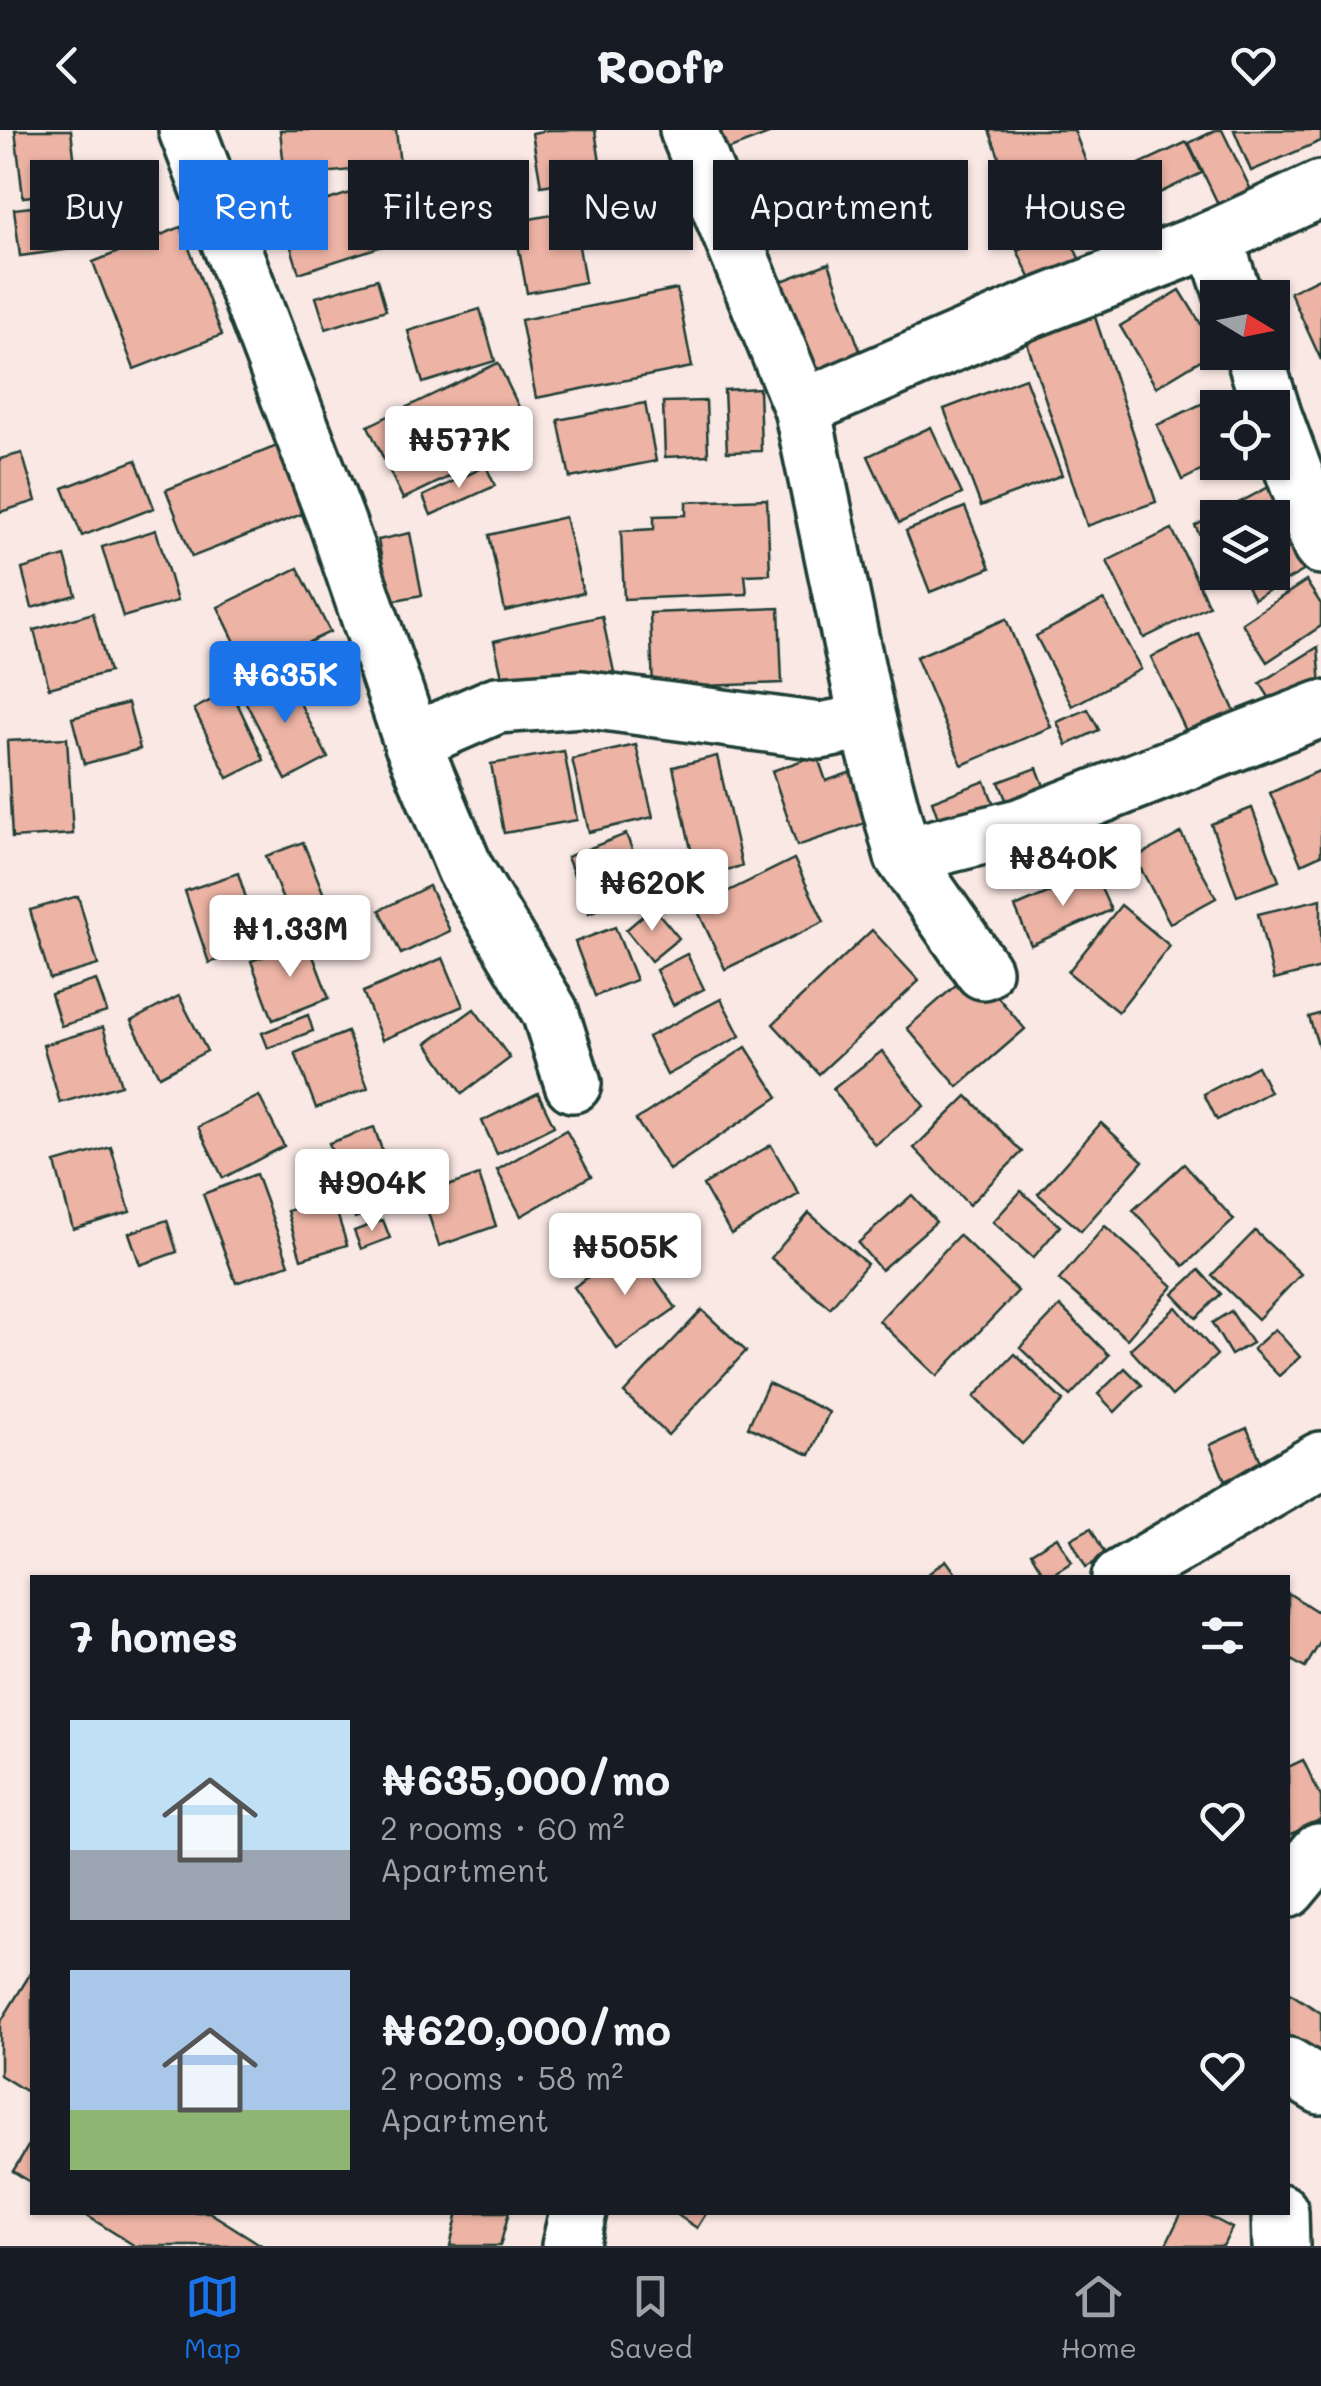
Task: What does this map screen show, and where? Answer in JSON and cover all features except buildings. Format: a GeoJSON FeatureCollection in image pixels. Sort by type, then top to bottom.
{"type":"FeatureCollection","features":[{"type":"Feature","properties":{"kind":"street"},"geometry":{"type":"LineString","coordinates":[[187,130],[338,525],[412,742],[464,869],[550,1012],[572,1084]]}},
{"type":"Feature","properties":{"kind":"street"},"geometry":{"type":"LineString","coordinates":[[688,130],[802,408],[868,722],[903,856],[982,971]]}},
{"type":"Feature","properties":{"kind":"street"},"geometry":{"type":"LineString","coordinates":[[802,408],[1028,311],[1214,238],[1321,189]]}},
{"type":"Feature","properties":{"kind":"street"},"geometry":{"type":"LineString","coordinates":[[1214,238],[1228,280]]}},
{"type":"Feature","properties":{"kind":"street"},"geometry":{"type":"LineString","coordinates":[[1290,460],[1321,546]]}},
{"type":"Feature","properties":{"kind":"street"},"geometry":{"type":"LineString","coordinates":[[412,742],[497,705],[582,699],[820,732],[868,722]]}},
{"type":"Feature","properties":{"kind":"street"},"geometry":{"type":"LineString","coordinates":[[903,856],[1019,827],[1321,709]]}},
{"type":"Feature","properties":{"kind":"street"},"geometry":{"type":"LineString","coordinates":[[1125,1575],[1321,1460]]}},
{"type":"Feature","properties":{"kind":"street"},"geometry":{"type":"LineString","coordinates":[[1290,2067],[1321,2086]]}},
{"type":"Feature","properties":{"kind":"street"},"geometry":{"type":"LineString","coordinates":[[570,2246],[577,2215]]}},
{"type":"Feature","properties":{"kind":"street"},"geometry":{"type":"LineString","coordinates":[[1280,2215],[1281,2246]]}}]}
